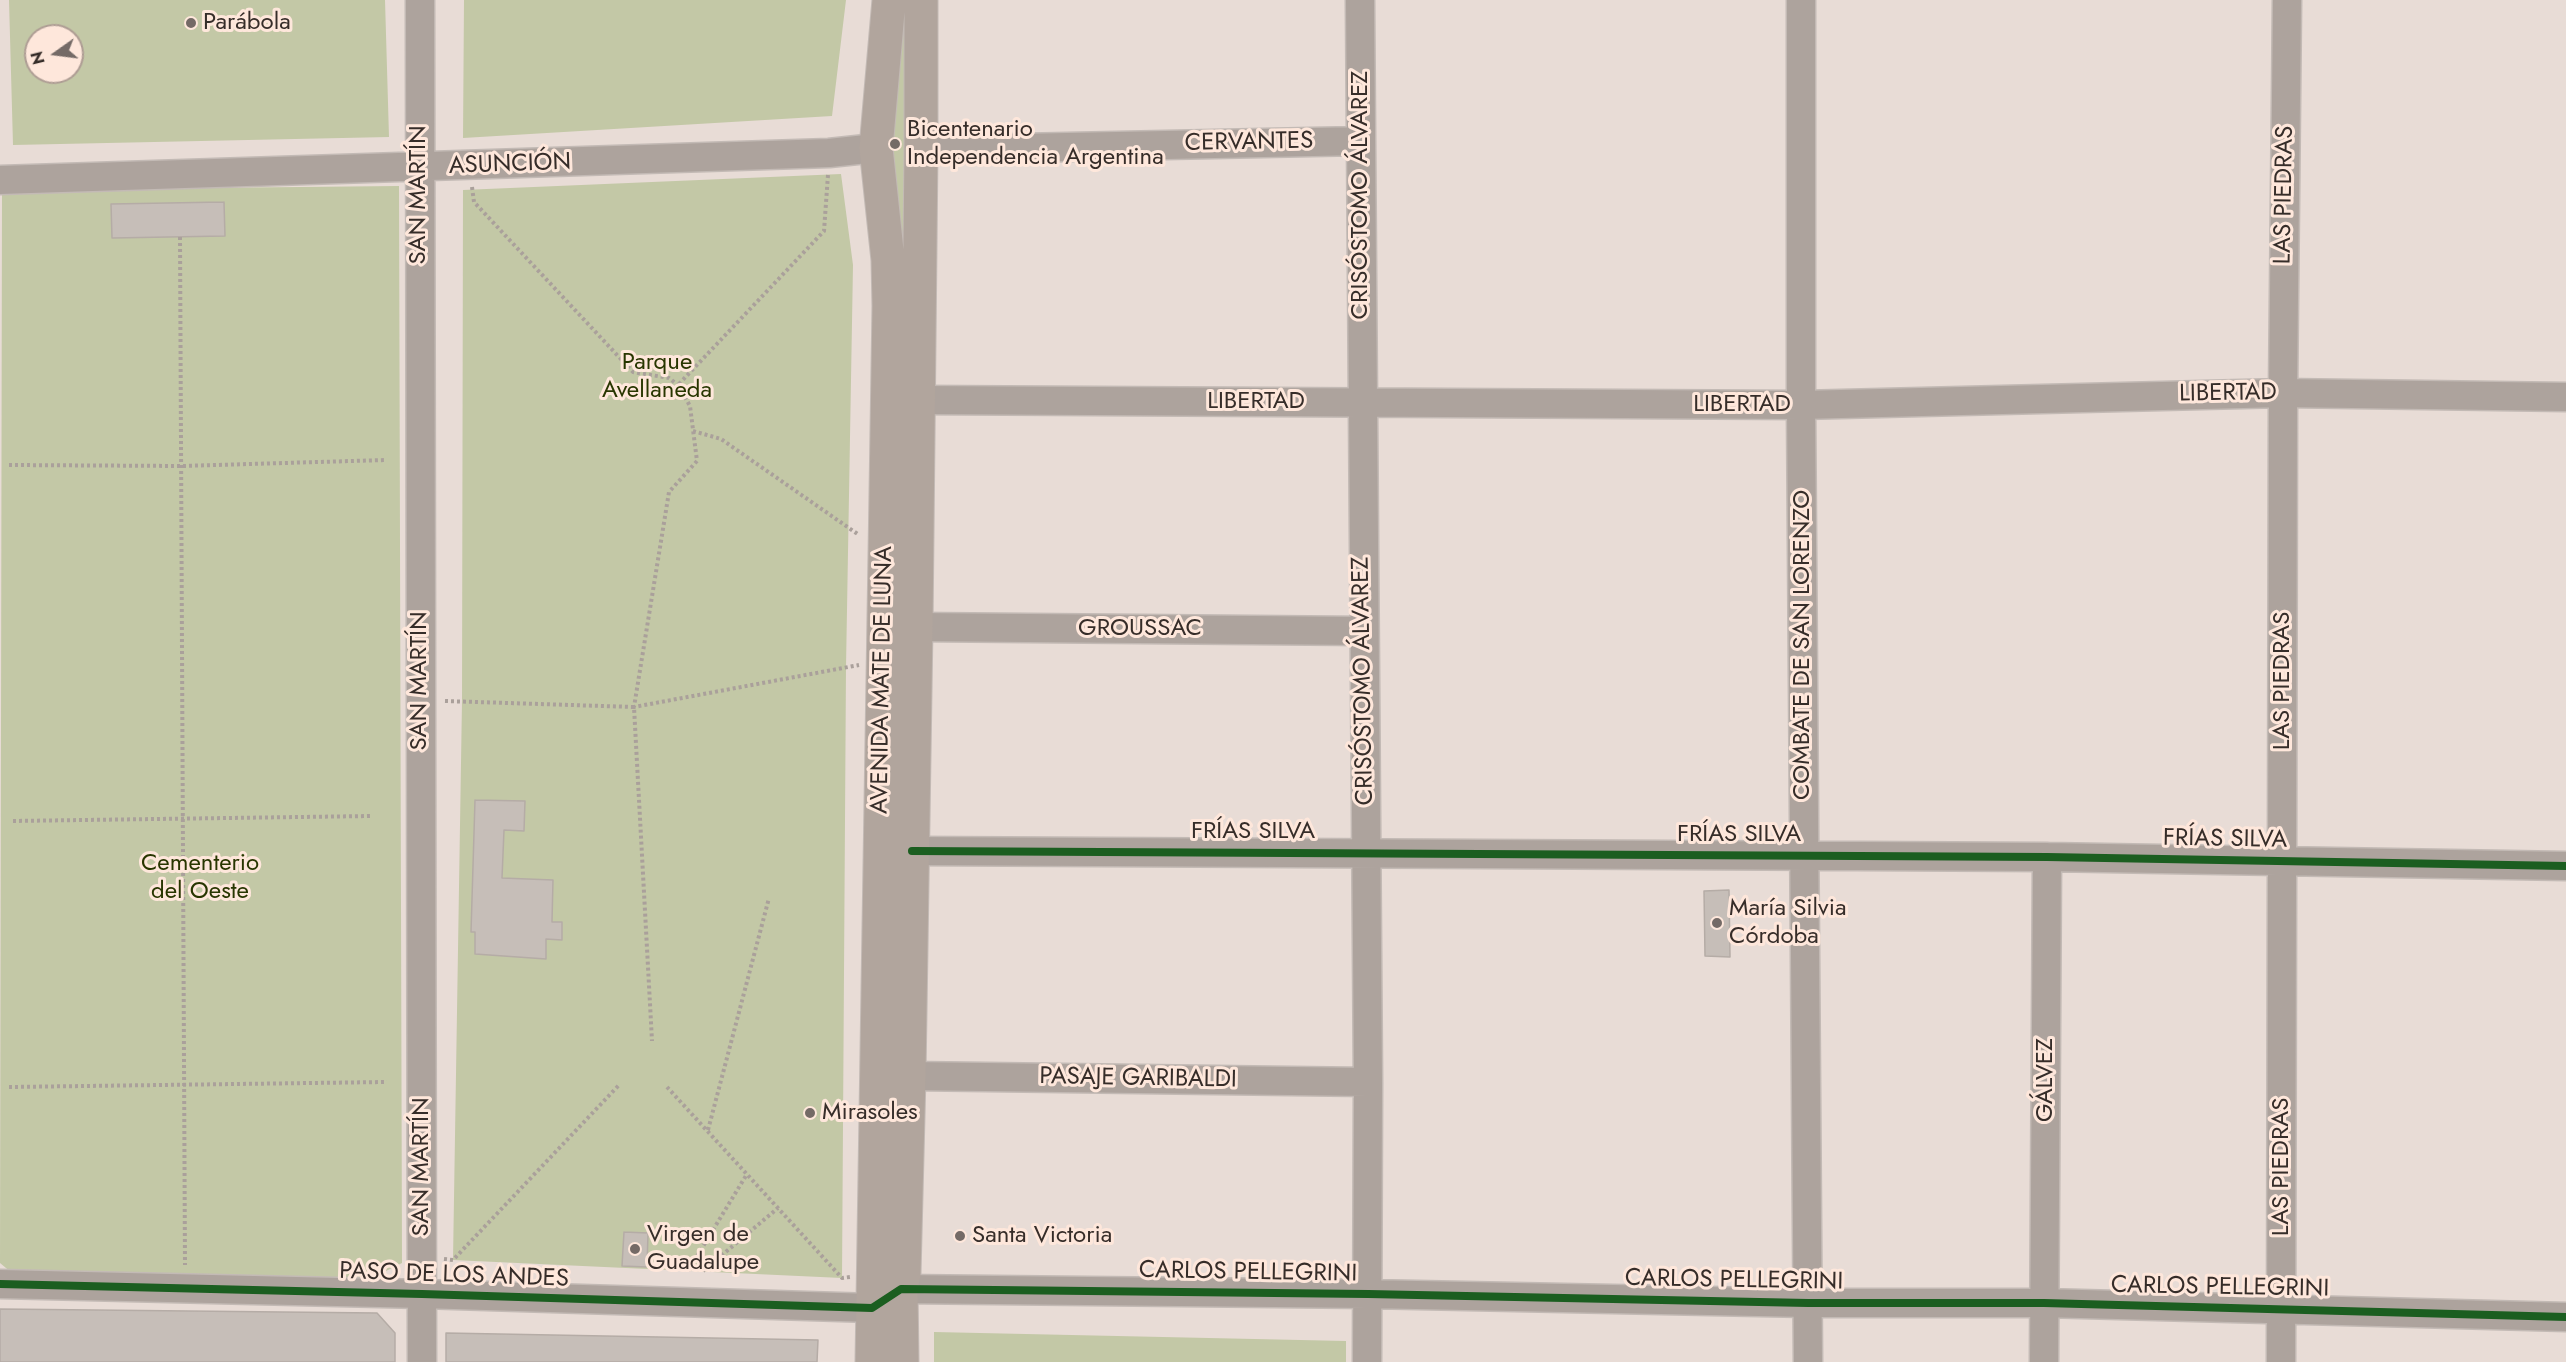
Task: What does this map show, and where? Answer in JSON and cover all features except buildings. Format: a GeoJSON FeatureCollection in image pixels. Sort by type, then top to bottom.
{"type":"FeatureCollection","features":[{"type":"Feature","properties":{"kind":"main road","name":"AVENIDA MATE DE LUNA"},"geometry":{"type":"LineString","coordinates":[[872,1362],[889,306],[888,260],[876,148],[889,0]]}},
{"type":"Feature","properties":{"kind":"main road","name":"AVENIDA MATE DE LUNA"},"geometry":{"type":"LineString","coordinates":[[902,1362],[901,1289],[904,1274],[909,1076],[916,627],[921,0]]}},
{"type":"Feature","properties":{"kind":"street","name":"SAN MARTÍN"},"geometry":{"type":"LineString","coordinates":[[420,0],[422,1362]]}},
{"type":"Feature","properties":{"kind":"street","name":"CRISÓSTOMO ÁLVAREZ"},"geometry":{"type":"LineString","coordinates":[[1360,0],[1361,403],[1368,1082],[1367,1362]]}},
{"type":"Feature","properties":{"kind":"street","name":"COMBATE DE SAN LORENZO"},"geometry":{"type":"LineString","coordinates":[[1802,0],[1808,1362]]}},
{"type":"Feature","properties":{"kind":"street","name":"LAS PIEDRAS"},"geometry":{"type":"LineString","coordinates":[[2282,1362],[2283,393],[2287,0]]}},
{"type":"Feature","properties":{"kind":"street","name":"CERVANTES"},"geometry":{"type":"LineString","coordinates":[[921,150],[1361,141]]}},
{"type":"Feature","properties":{"kind":"street","name":"ASUNCIÓN"},"geometry":{"type":"LineString","coordinates":[[0,180],[830,153],[876,148]]}},
{"type":"Feature","properties":{"kind":"street","name":"LIBERTAD"},"geometry":{"type":"LineString","coordinates":[[918,400],[1802,405],[2283,393],[2566,396]]}},
{"type":"Feature","properties":{"kind":"street","name":"GROUSSAC"},"geometry":{"type":"LineString","coordinates":[[916,627],[1364,631]]}},
{"type":"Feature","properties":{"kind":"street","name":"FRÍAS SILVA"},"geometry":{"type":"LineString","coordinates":[[912,851],[2047,856],[2566,866]]}},
{"type":"Feature","properties":{"kind":"street","name":"GÁLVEZ"},"geometry":{"type":"LineString","coordinates":[[2044,1362],[2047,856]]}},
{"type":"Feature","properties":{"kind":"street","name":"PASAJE GARIBALDI"},"geometry":{"type":"LineString","coordinates":[[909,1076],[1368,1082]]}},
{"type":"Feature","properties":{"kind":"street","name":"PASO DE LOS ANDES"},"geometry":{"type":"LineString","coordinates":[[0,1284],[872,1308]]}},
{"type":"Feature","properties":{"kind":"street"},"geometry":{"type":"LineString","coordinates":[[872,1308],[901,1289]]}},
{"type":"Feature","properties":{"kind":"street","name":"CARLOS PELLEGRINI"},"geometry":{"type":"LineString","coordinates":[[901,1289],[2044,1304],[2566,1317]]}},
{"type":"Feature","properties":{"kind":"path"},"geometry":{"type":"LineString","coordinates":[[678,385],[824,231],[830,153]]}},
{"type":"Feature","properties":{"kind":"path"},"geometry":{"type":"LineString","coordinates":[[469,166],[474,202],[633,372],[669,378],[678,385],[690,406],[697,461],[669,492],[634,707],[652,1041]]}},
{"type":"Feature","properties":{"kind":"path"},"geometry":{"type":"LineString","coordinates":[[180,237],[184,1289]]}},
{"type":"Feature","properties":{"kind":"path"},"geometry":{"type":"LineString","coordinates":[[693,431],[721,439],[885,554]]}},
{"type":"Feature","properties":{"kind":"path"},"geometry":{"type":"LineString","coordinates":[[9,465],[182,466],[386,460]]}},
{"type":"Feature","properties":{"kind":"path"},"geometry":{"type":"LineString","coordinates":[[420,700],[634,707],[883,661]]}},
{"type":"Feature","properties":{"kind":"path"},"geometry":{"type":"LineString","coordinates":[[13,821],[372,816]]}},
{"type":"Feature","properties":{"kind":"path"},"geometry":{"type":"LineString","coordinates":[[708,1131],[769,898]]}},
{"type":"Feature","properties":{"kind":"path"},"geometry":{"type":"LineString","coordinates":[[9,1087],[387,1082]]}},
{"type":"Feature","properties":{"kind":"path"},"geometry":{"type":"LineString","coordinates":[[453,1260],[620,1084]]}},
{"type":"Feature","properties":{"kind":"path"},"geometry":{"type":"LineString","coordinates":[[667,1087],[842,1278]]}},
{"type":"Feature","properties":{"kind":"path"},"geometry":{"type":"LineString","coordinates":[[688,1270],[747,1174]]}},
{"type":"Feature","properties":{"kind":"path"},"geometry":{"type":"LineString","coordinates":[[703,1271],[778,1208]]}},
{"type":"Feature","properties":{"kind":"green space"},"geometry":{"type":"Polygon","coordinates":[[[9,0],[385,0],[389,137],[13,145],[9,0]]]}},
{"type":"Feature","properties":{"kind":"green space"},"geometry":{"type":"Polygon","coordinates":[[[464,0],[846,0],[832,116],[463,138],[464,0]]]}},
{"type":"Feature","properties":{"kind":"green space"},"geometry":{"type":"Polygon","coordinates":[[[904,0],[904,306],[889,141],[904,0]]]}},
{"type":"Feature","properties":{"kind":"green space","name":"Parque Avellaneda"},"geometry":{"type":"Polygon","coordinates":[[[841,174],[853,265],[846,667],[842,1278],[453,1260],[462,701],[463,190],[841,174]]]}},
{"type":"Feature","properties":{"kind":"green space","name":"Cementerio del Oeste"},"geometry":{"type":"Polygon","coordinates":[[[399,186],[402,1263],[370,1279],[12,1273],[0,1263],[2,190],[399,186]]]}},
{"type":"Feature","properties":{"kind":"green space"},"geometry":{"type":"Polygon","coordinates":[[[934,1332],[1346,1341],[1346,1362],[934,1362],[934,1332]]]}},
{"type":"Feature","properties":{"kind":"cycle path"},"geometry":{"type":"LineString","coordinates":[[912,851],[2047,857],[2566,866]]}},
{"type":"Feature","properties":{"kind":"cycle path"},"geometry":{"type":"LineString","coordinates":[[0,1284],[872,1308],[901,1289],[1368,1294],[1808,1303],[2044,1303],[2566,1317]]}},
{"type":"Feature","properties":{"kind":"place","name":"Parábola"},"geometry":{"type":"Point","coordinates":[191,23]}},
{"type":"Feature","properties":{"kind":"place","name":"Bicentenario Independencia Argentina"},"geometry":{"type":"Point","coordinates":[895,144]}},
{"type":"Feature","properties":{"kind":"place","name":"María Silvia Córdoba"},"geometry":{"type":"Point","coordinates":[1717,923]}},
{"type":"Feature","properties":{"kind":"place","name":"Mirasoles"},"geometry":{"type":"Point","coordinates":[810,1113]}},
{"type":"Feature","properties":{"kind":"place","name":"Santa Victoria"},"geometry":{"type":"Point","coordinates":[960,1236]}},
{"type":"Feature","properties":{"kind":"place","name":"Virgen de Guadalupe"},"geometry":{"type":"Point","coordinates":[635,1249]}}]}
